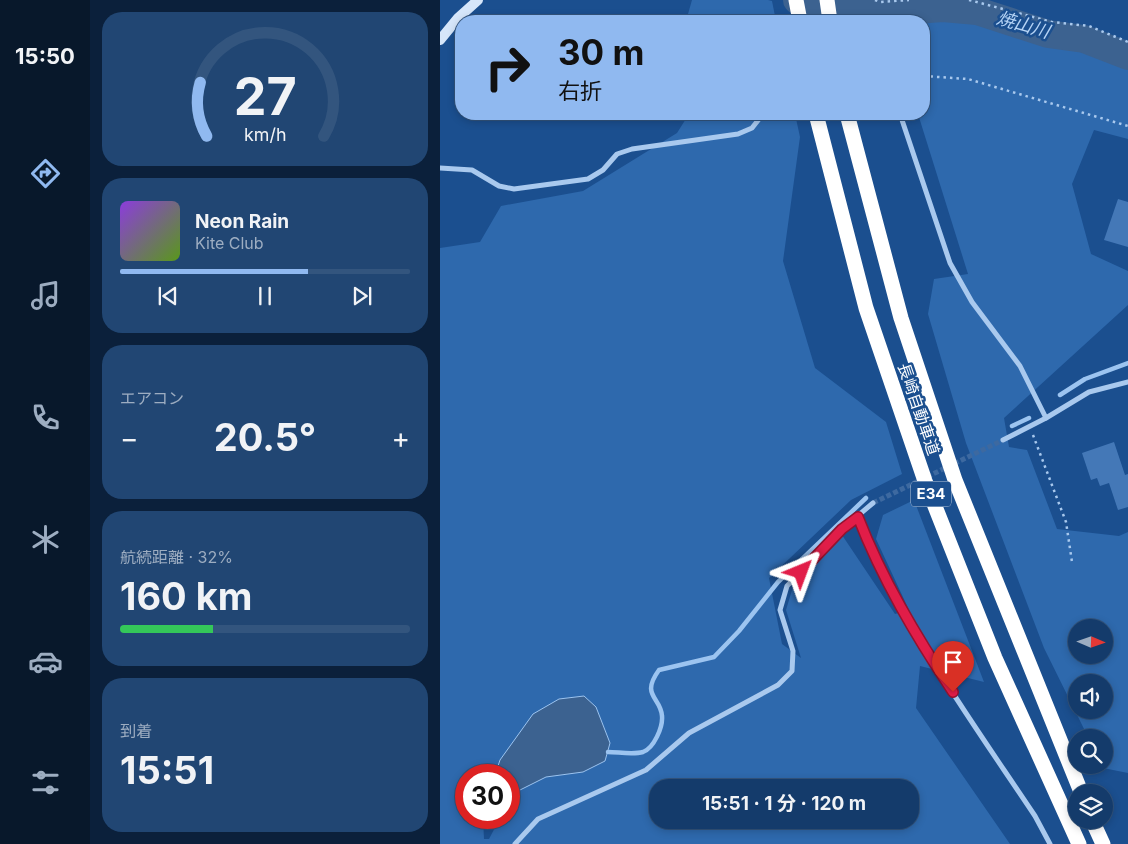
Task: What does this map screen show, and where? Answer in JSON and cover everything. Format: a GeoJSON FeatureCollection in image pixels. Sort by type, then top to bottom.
{"type":"FeatureCollection","features":[{"type":"Feature","properties":{"kind":"highway"},"geometry":{"type":"LineString","coordinates":[[796,0],[799,15]]}},
{"type":"Feature","properties":{"kind":"highway"},"geometry":{"type":"LineString","coordinates":[[826,0],[829,15]]}},
{"type":"Feature","properties":{"kind":"highway","name":"長崎自動車道"},"geometry":{"type":"LineString","coordinates":[[817,120],[866,308],[925,481],[995,658],[1079,844]]}},
{"type":"Feature","properties":{"kind":"highway","name":"長崎自動車道"},"geometry":{"type":"LineString","coordinates":[[849,121],[901,318],[955,480],[1078,784]]}},
{"type":"Feature","properties":{"kind":"highway"},"geometry":{"type":"LineString","coordinates":[[1096,829],[1103,844]]}},
{"type":"Feature","properties":{"kind":"main road"},"geometry":{"type":"LineString","coordinates":[[461,15],[478,0]]}},
{"type":"Feature","properties":{"kind":"main road"},"geometry":{"type":"LineString","coordinates":[[440,40],[455,22]]}},
{"type":"Feature","properties":{"kind":"street"},"geometry":{"type":"LineString","coordinates":[[440,168],[472,170],[499,186],[514,189],[588,179],[603,170],[617,154],[632,149],[738,134],[752,128],[758,120]]}},
{"type":"Feature","properties":{"kind":"street"},"geometry":{"type":"LineString","coordinates":[[902,120],[950,263],[972,302],[1020,366],[1046,418]]}},
{"type":"Feature","properties":{"kind":"street"},"geometry":{"type":"LineString","coordinates":[[1003,440],[1046,418],[1089,392],[1128,382]]}},
{"type":"Feature","properties":{"kind":"street"},"geometry":{"type":"LineString","coordinates":[[515,844],[538,818],[646,770],[689,733],[778,685],[792,671],[793,651],[780,610],[787,586],[842,529],[873,503]]}},
{"type":"Feature","properties":{"kind":"street"},"geometry":{"type":"LineString","coordinates":[[858,517],[874,558],[922,645],[1035,816],[1050,844]]}},
{"type":"Feature","properties":{"kind":"path"},"geometry":{"type":"LineString","coordinates":[[875,0],[880,2],[909,0]]}},
{"type":"Feature","properties":{"kind":"path"},"geometry":{"type":"LineString","coordinates":[[969,0],[1052,22],[1089,26],[1128,42]]}},
{"type":"Feature","properties":{"kind":"path"},"geometry":{"type":"LineString","coordinates":[[930,76],[968,79],[1128,126]]}},
{"type":"Feature","properties":{"kind":"path"},"geometry":{"type":"LineString","coordinates":[[1030,426],[1066,522],[1072,562]]}},
{"type":"Feature","properties":{"kind":"shaded area"},"geometry":{"type":"Polygon","coordinates":[[[692,0],[768,0],[772,1],[775,15],[688,15],[692,0]]]}},
{"type":"Feature","properties":{"kind":"shaded area"},"geometry":{"type":"Polygon","coordinates":[[[954,15],[1128,66],[1128,139],[1094,130],[1072,184],[1091,254],[1128,271],[1128,305],[1004,418],[1009,447],[1027,450],[1057,529],[1119,536],[1128,532],[1128,773],[1113,770],[1113,729],[1084,729],[1079,719],[1113,719],[1113,674],[1068,674],[1068,697],[1044,648],[966,443],[928,314],[934,279],[968,274],[920,120],[930,120],[930,16],[954,15]]]}},
{"type":"Feature","properties":{"kind":"shaded area"},"geometry":{"type":"Polygon","coordinates":[[[685,120],[796,120],[800,137],[783,261],[815,368],[886,422],[902,474],[851,500],[769,578],[782,644],[801,658],[786,610],[792,590],[842,535],[895,614],[909,610],[876,539],[883,515],[914,500],[984,682],[920,666],[916,708],[1010,844],[440,844],[440,248],[480,242],[501,206],[583,191],[677,133],[685,120]],[[584,696],[559,699],[500,760],[499,764],[455,764],[455,829],[484,829],[484,839],[489,839],[494,829],[520,829],[520,790],[546,777],[583,772],[605,761],[610,743],[596,707],[584,696]]]}},
{"type":"Feature","properties":{"kind":"shaded area"},"geometry":{"type":"Polygon","coordinates":[[[584,696],[596,707],[610,743],[605,761],[583,772],[546,777],[520,790],[520,764],[499,764],[500,760],[533,714],[559,699],[584,696]]]}},
{"type":"Feature","properties":{"kind":"building"},"geometry":{"type":"Polygon","coordinates":[[[1118,199],[1128,202],[1128,247],[1104,240],[1118,199]]]}},
{"type":"Feature","properties":{"kind":"building"},"geometry":{"type":"Polygon","coordinates":[[[1114,442],[1125,475],[1128,474],[1128,507],[1118,510],[1109,483],[1100,486],[1097,478],[1091,480],[1082,453],[1114,442]]]}},
{"type":"Feature","properties":{"kind":"waterway","name":"焼山川"},"geometry":{"type":"LineString","coordinates":[[797,0],[887,12],[943,8],[977,11],[1048,34],[1084,39],[1128,56]]}},
{"type":"Feature","properties":{"kind":"waterway"},"geometry":{"type":"LineString","coordinates":[[1060,395],[1085,379],[1128,363]]}},
{"type":"Feature","properties":{"kind":"waterway"},"geometry":{"type":"LineString","coordinates":[[1012,426],[1029,418]]}},
{"type":"Feature","properties":{"kind":"waterway"},"geometry":{"type":"LineString","coordinates":[[608,752],[639,753],[647,750],[657,737],[662,721],[661,710],[651,691],[651,685],[659,670],[714,657],[739,631],[778,582],[866,498]]}},
{"type":"Feature","properties":{"kind":"tunnel"},"geometry":{"type":"LineString","coordinates":[[873,503],[1003,440]]}},
{"type":"Feature","properties":{"kind":"route"},"geometry":{"type":"LineString","coordinates":[[801,572],[842,529],[858,517],[874,558],[922,645],[953,692]]}}]}
